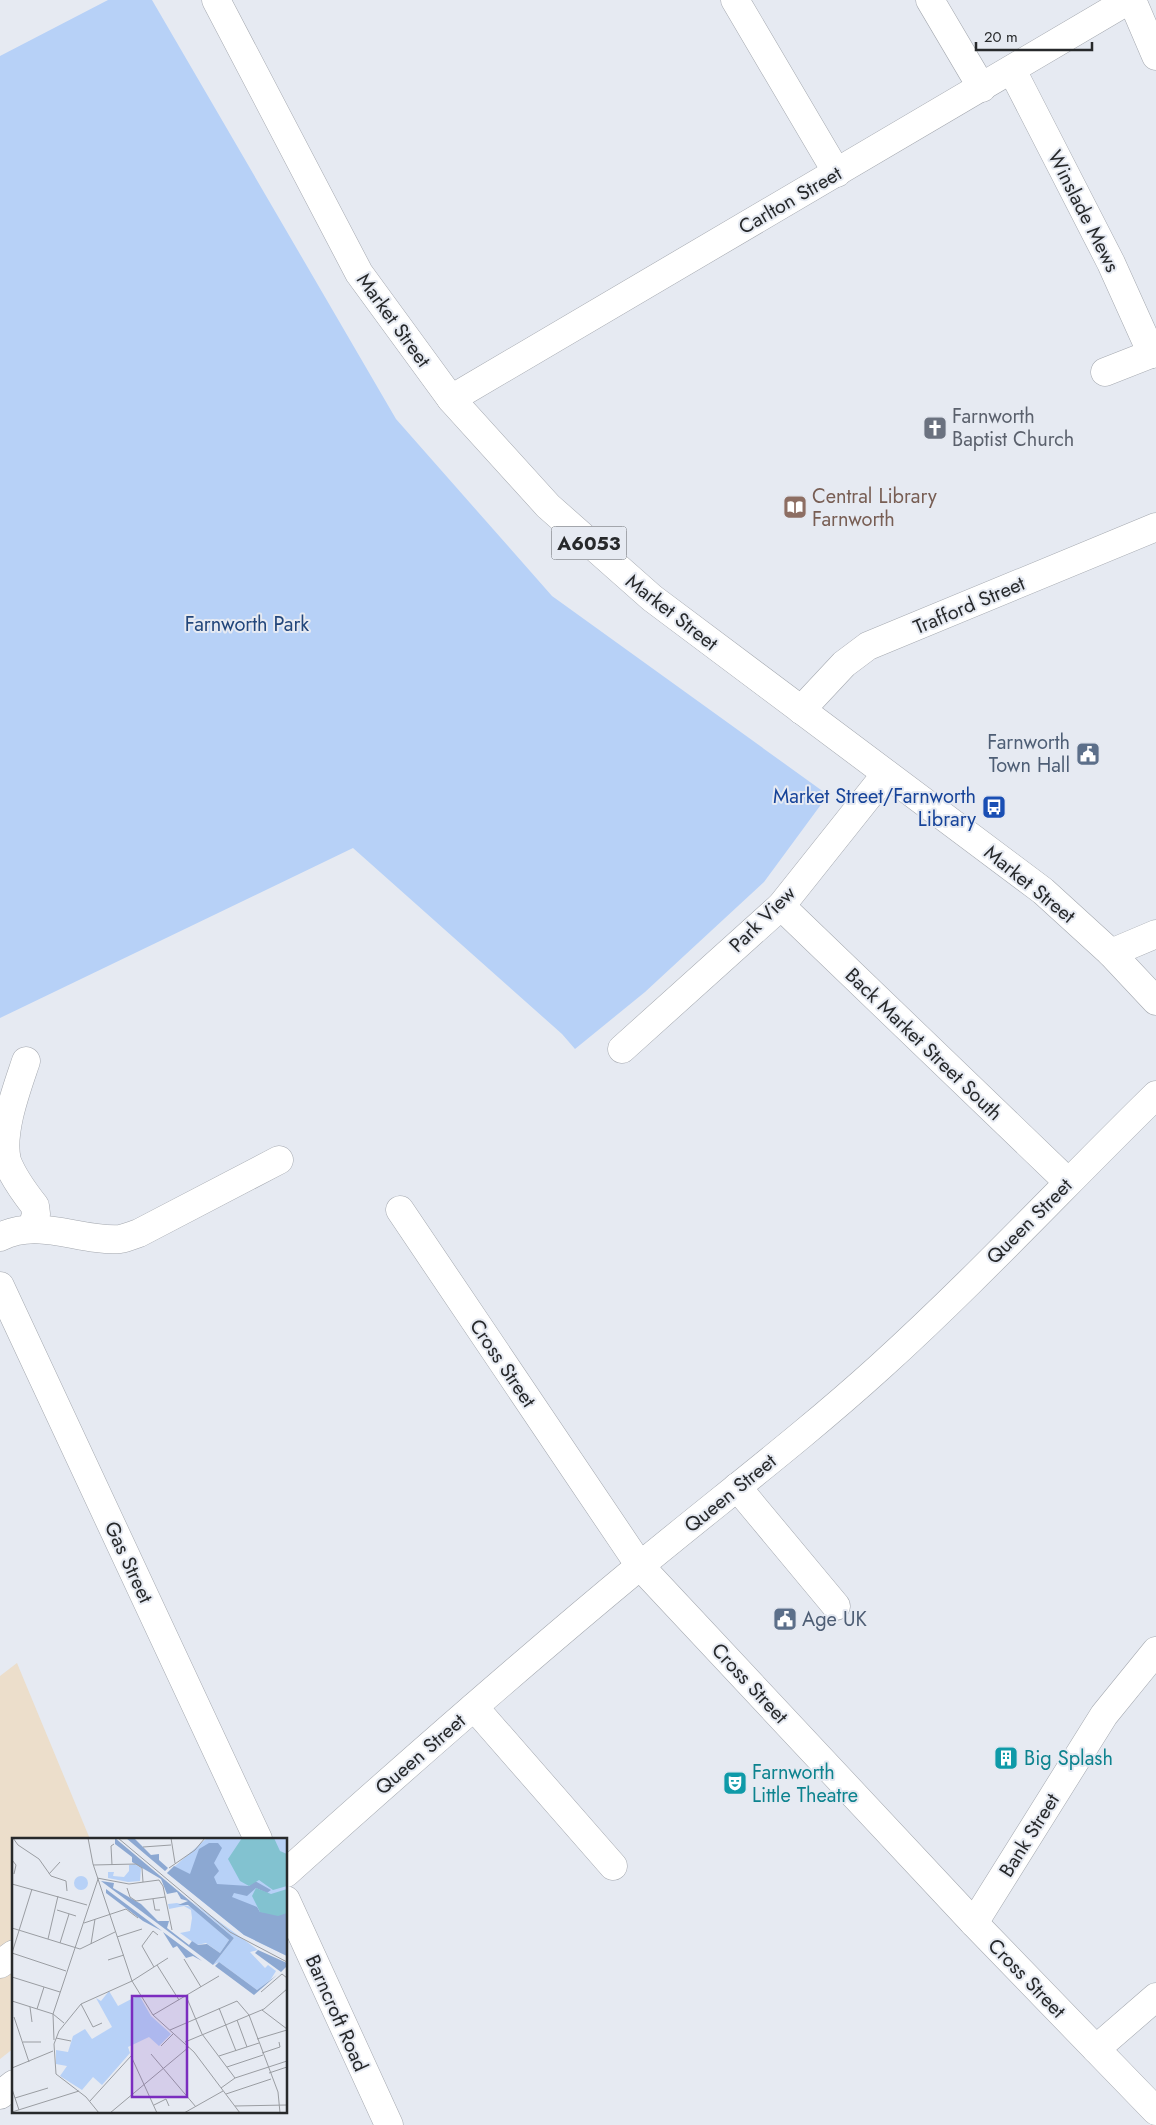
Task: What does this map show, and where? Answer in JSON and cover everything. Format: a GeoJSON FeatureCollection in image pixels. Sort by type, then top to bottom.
{"type":"FeatureCollection","features":[{"type":"Feature","properties":{"kind":"street","name":"Market Street"},"geometry":{"type":"LineString","coordinates":[[216,0],[359,273],[451,399],[548,506],[652,598],[1043,891],[1111,952],[1156,1001]]}},
{"type":"Feature","properties":{"kind":"street"},"geometry":{"type":"LineString","coordinates":[[735,0],[837,173]]}},
{"type":"Feature","properties":{"kind":"street"},"geometry":{"type":"LineString","coordinates":[[930,0],[982,88]]}},
{"type":"Feature","properties":{"kind":"street","name":"Carlton Street"},"geometry":{"type":"LineString","coordinates":[[451,399],[1131,0]]}},
{"type":"Feature","properties":{"kind":"street"},"geometry":{"type":"LineString","coordinates":[[1131,0],[1156,56]]}},
{"type":"Feature","properties":{"kind":"street","name":"Winslade Mews"},"geometry":{"type":"LineString","coordinates":[[1012,70],[1111,263],[1154,353],[1105,372]]}},
{"type":"Feature","properties":{"kind":"street","name":"Trafford Street"},"geometry":{"type":"LineString","coordinates":[[800,710],[844,664],[868,646],[1156,527]]}},
{"type":"Feature","properties":{"kind":"street","name":"Park View"},"geometry":{"type":"LineString","coordinates":[[622,1049],[781,906],[886,774]]}},
{"type":"Feature","properties":{"kind":"street","name":"Back Market Street South"},"geometry":{"type":"LineString","coordinates":[[781,906],[1068,1182]]}},
{"type":"Feature","properties":{"kind":"street"},"geometry":{"type":"LineString","coordinates":[[1111,952],[1156,934]]}},
{"type":"Feature","properties":{"kind":"street"},"geometry":{"type":"LineString","coordinates":[[26,1061],[5,1124],[4,1150],[16,1179],[35,1206],[36,1214],[32,1229]]}},
{"type":"Feature","properties":{"kind":"street","name":"Queen Street"},"geometry":{"type":"LineString","coordinates":[[288,1871],[474,1707],[640,1566],[878,1369],[954,1298],[1156,1095]]}},
{"type":"Feature","properties":{"kind":"street"},"geometry":{"type":"LineString","coordinates":[[0,1237],[32,1229],[85,1237],[122,1238],[138,1233],[279,1160]]}},
{"type":"Feature","properties":{"kind":"street","name":"Cross Street"},"geometry":{"type":"LineString","coordinates":[[400,1210],[640,1566],[974,1922],[1156,2111]]}},
{"type":"Feature","properties":{"kind":"street","name":"Gas Street"},"geometry":{"type":"LineString","coordinates":[[0,1286],[258,1838]]}},
{"type":"Feature","properties":{"kind":"street"},"geometry":{"type":"LineString","coordinates":[[737,1487],[836,1606]]}},
{"type":"Feature","properties":{"kind":"street","name":"Bank Street"},"geometry":{"type":"LineString","coordinates":[[974,1922],[1104,1715],[1156,1651]]}},
{"type":"Feature","properties":{"kind":"street"},"geometry":{"type":"LineString","coordinates":[[474,1707],[613,1866]]}},
{"type":"Feature","properties":{"kind":"street","name":"Barncroft Road"},"geometry":{"type":"LineString","coordinates":[[288,1904],[389,2125]]}},
{"type":"Feature","properties":{"kind":"street"},"geometry":{"type":"LineString","coordinates":[[0,1964],[12,1955]]}},
{"type":"Feature","properties":{"kind":"street"},"geometry":{"type":"LineString","coordinates":[[1096,2049],[1156,1997]]}},
{"type":"Feature","properties":{"kind":"street"},"geometry":{"type":"LineString","coordinates":[[0,2094],[12,2085]]}},
{"type":"Feature","properties":{"kind":"shaded area"},"geometry":{"type":"Polygon","coordinates":[[[17,1663],[90,1838],[12,1838],[12,2050],[0,2059],[0,1676],[17,1663]]]}},
{"type":"Feature","properties":{"kind":"green space","name":"Farnworth Park"},"geometry":{"type":"Polygon","coordinates":[[[108,0],[152,0],[396,419],[552,596],[828,795],[764,882],[645,992],[575,1049],[562,1034],[353,848],[0,1018],[0,56],[108,0]]]}},
{"type":"Feature","properties":{"kind":"place","name":"Farnworth Baptist Church"},"geometry":{"type":"Point","coordinates":[935,428]}},
{"type":"Feature","properties":{"kind":"place","name":"Central Library Farnworth"},"geometry":{"type":"Point","coordinates":[795,507]}},
{"type":"Feature","properties":{"kind":"place","name":"Farnworth Town Hall"},"geometry":{"type":"Point","coordinates":[1088,754]}},
{"type":"Feature","properties":{"kind":"place","name":"Market Street/Farnworth Library"},"geometry":{"type":"Point","coordinates":[994,807]}},
{"type":"Feature","properties":{"kind":"place","name":"Age UK"},"geometry":{"type":"Point","coordinates":[785,1619]}},
{"type":"Feature","properties":{"kind":"place","name":"Big Splash"},"geometry":{"type":"Point","coordinates":[1006,1758]}},
{"type":"Feature","properties":{"kind":"place","name":"Farnworth Little Theatre"},"geometry":{"type":"Point","coordinates":[735,1783]}}]}
